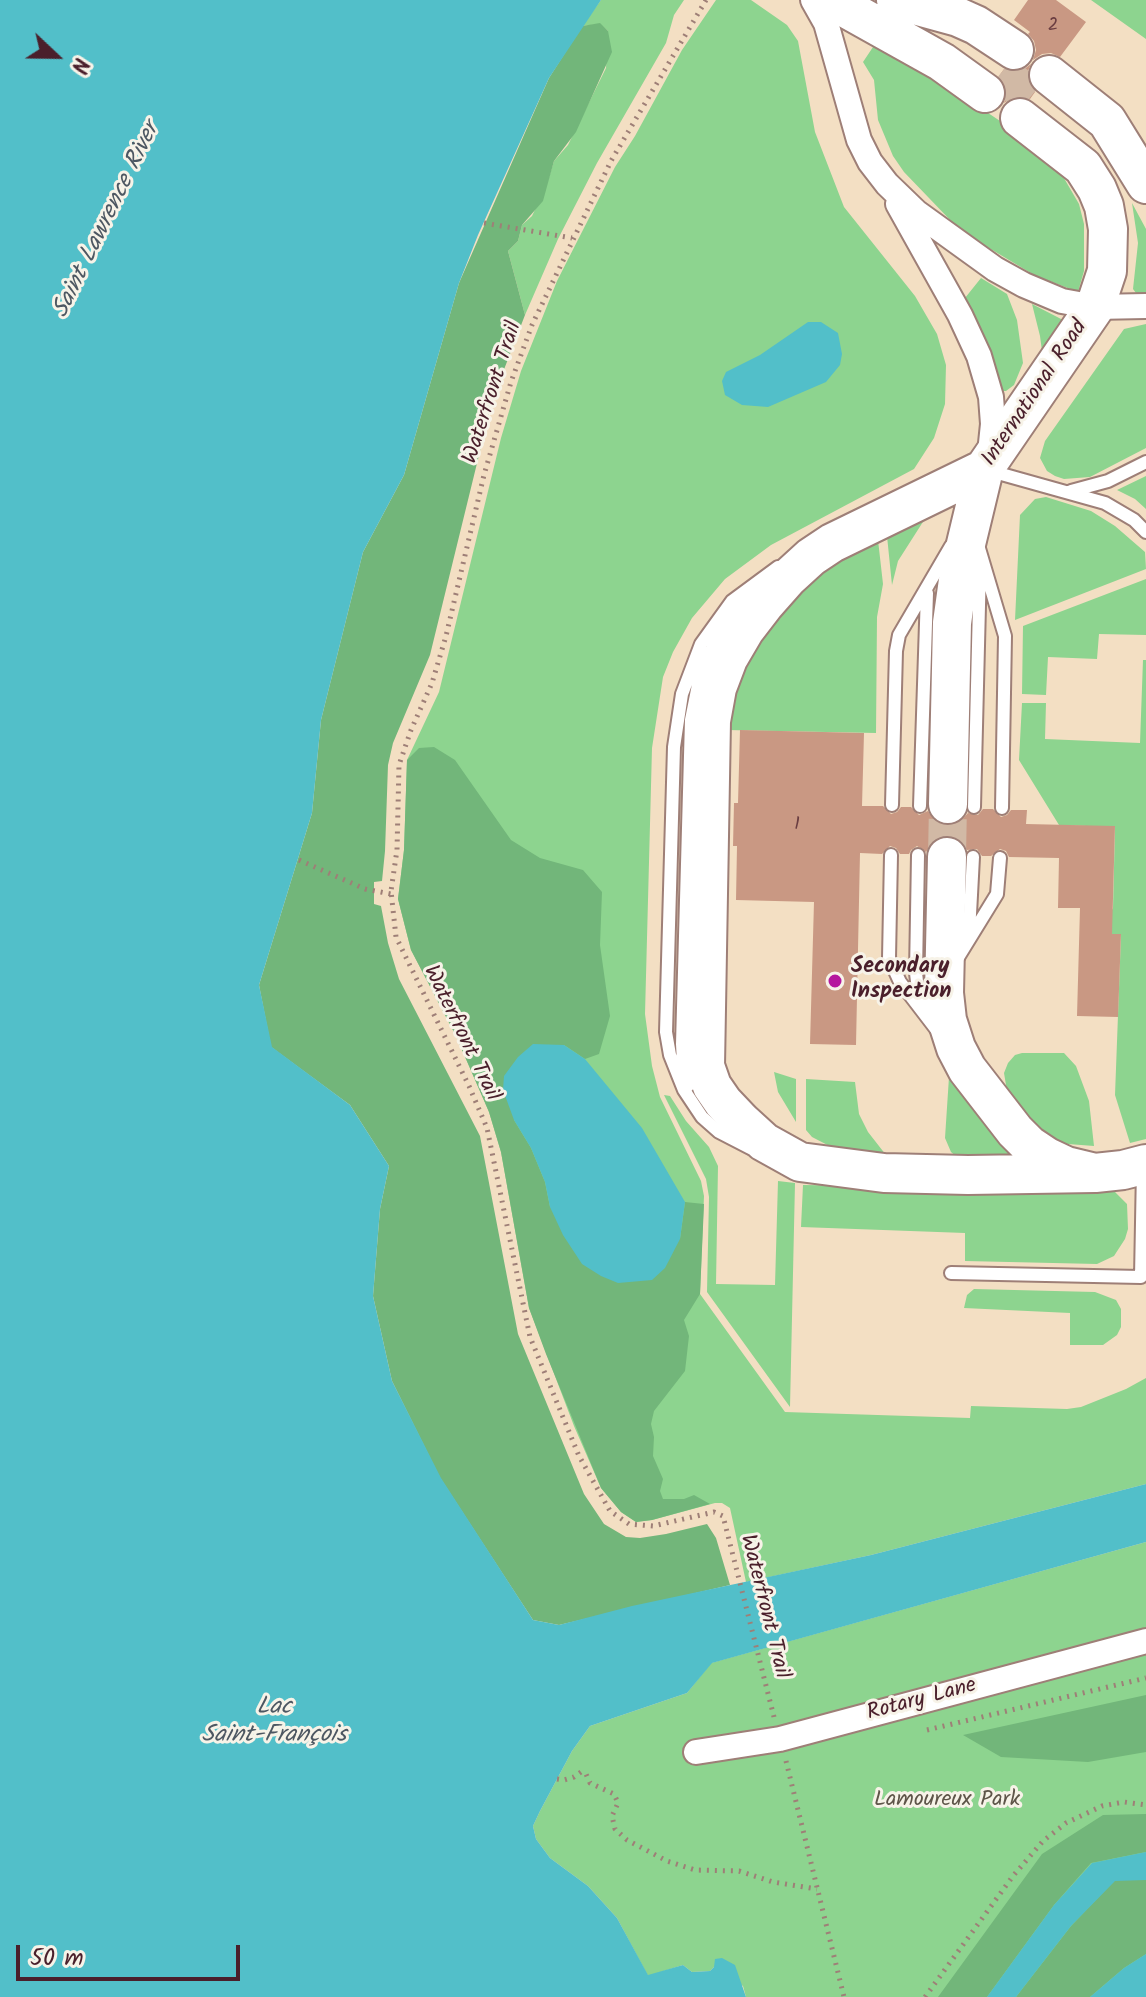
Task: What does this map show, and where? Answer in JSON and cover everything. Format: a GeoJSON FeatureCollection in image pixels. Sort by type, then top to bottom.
{"type":"FeatureCollection","features":[{"type":"Feature","properties":{"kind":"main road"},"geometry":{"type":"LineString","coordinates":[[831,0],[942,62],[1000,72]]}},
{"type":"Feature","properties":{"kind":"main road"},"geometry":{"type":"LineString","coordinates":[[842,0],[947,41],[1000,72]]}},
{"type":"Feature","properties":{"kind":"main road"},"geometry":{"type":"LineString","coordinates":[[896,0],[976,25],[1000,72]]}},
{"type":"Feature","properties":{"kind":"main road","name":"International Road"},"geometry":{"type":"LineString","coordinates":[[947,806],[952,623],[959,573],[978,505],[1095,307],[1108,261],[1104,206],[1083,167],[1033,97],[1107,121],[1146,184]]}},
{"type":"Feature","properties":{"kind":"main road"},"geometry":{"type":"LineString","coordinates":[[978,505],[832,543],[788,578],[745,630],[728,659],[717,688],[711,721],[705,1066],[712,1086],[741,1121],[764,1142],[800,1162],[884,1173],[968,1175],[1095,1173],[1144,1164]]}},
{"type":"Feature","properties":{"kind":"main road"},"geometry":{"type":"LineString","coordinates":[[946,856],[938,1009],[947,1020],[956,1048],[967,1069],[1029,1145],[1066,1166],[1095,1173]]}},
{"type":"Feature","properties":{"kind":"street"},"geometry":{"type":"LineString","coordinates":[[813,0],[826,23],[859,140],[870,162],[887,184],[916,212],[995,269],[1062,301],[1095,307],[1146,306]]}},
{"type":"Feature","properties":{"kind":"street"},"geometry":{"type":"LineString","coordinates":[[887,184],[960,315],[979,356],[991,397],[991,448],[978,505]]}},
{"type":"Feature","properties":{"kind":"street","name":"Rotary Lane"},"geometry":{"type":"LineString","coordinates":[[696,1752],[783,1750],[1146,1641]]}},
{"type":"Feature","properties":{"kind":"lane"},"geometry":{"type":"LineString","coordinates":[[892,805],[897,643],[903,625],[968,518],[978,505],[1068,492],[1108,481],[1146,462]]}},
{"type":"Feature","properties":{"kind":"lane"},"geometry":{"type":"LineString","coordinates":[[1068,492],[1105,503],[1134,520],[1146,532]]}},
{"type":"Feature","properties":{"kind":"lane"},"geometry":{"type":"LineString","coordinates":[[978,505],[1005,636],[1002,808]]}},
{"type":"Feature","properties":{"kind":"lane"},"geometry":{"type":"LineString","coordinates":[[800,1162],[742,1145],[719,1132],[684,1090],[670,1055],[666,1032],[676,721],[690,669],[716,621],[732,601],[776,568],[832,543]]}},
{"type":"Feature","properties":{"kind":"lane"},"geometry":{"type":"LineString","coordinates":[[934,575],[925,605],[947,806]]}},
{"type":"Feature","properties":{"kind":"lane"},"geometry":{"type":"LineString","coordinates":[[891,855],[889,958],[900,982],[938,1009],[947,977],[997,894],[1000,858]]}},
{"type":"Feature","properties":{"kind":"lane"},"geometry":{"type":"LineString","coordinates":[[946,856],[971,927],[962,951]]}},
{"type":"Feature","properties":{"kind":"lane"},"geometry":{"type":"LineString","coordinates":[[951,1273],[1141,1277],[1144,1164]]}},
{"type":"Feature","properties":{"kind":"path","name":"Waterfront Trail"},"geometry":{"type":"LineString","coordinates":[[706,0],[611,161],[532,325],[511,382],[484,475],[446,636],[432,683],[399,765],[397,850],[391,894],[396,937],[487,1128],[530,1337],[579,1456],[598,1493],[610,1511],[629,1524],[653,1526],[714,1512],[723,1516],[844,1997]]}},
{"type":"Feature","properties":{"kind":"path"},"geometry":{"type":"LineString","coordinates":[[484,223],[572,238]]}},
{"type":"Feature","properties":{"kind":"path"},"geometry":{"type":"LineString","coordinates":[[299,860],[365,889],[391,894]]}},
{"type":"Feature","properties":{"kind":"path"},"geometry":{"type":"LineString","coordinates":[[923,1731],[1146,1678]]}},
{"type":"Feature","properties":{"kind":"path"},"geometry":{"type":"LineString","coordinates":[[783,1750],[801,1759]]}},
{"type":"Feature","properties":{"kind":"path"},"geometry":{"type":"LineString","coordinates":[[557,1779],[564,1780],[581,1772],[586,1774],[590,1783],[614,1794],[618,1803],[612,1816],[615,1829],[627,1840],[667,1861],[695,1870],[739,1871],[773,1882],[817,1889]]}},
{"type":"Feature","properties":{"kind":"path"},"geometry":{"type":"LineString","coordinates":[[925,1997],[1013,1876],[1043,1841],[1074,1818],[1102,1806],[1124,1802],[1146,1805]]}},
{"type":"Feature","properties":{"kind":"green space"},"geometry":{"type":"Polygon","coordinates":[[[601,0],[684,0],[674,15],[666,43],[597,163],[558,239],[525,315],[508,251],[518,241],[522,225],[532,216],[554,161],[568,145],[606,68],[608,31],[600,24],[582,26],[601,0]]]}},
{"type":"Feature","properties":{"kind":"green space"},"geometry":{"type":"Polygon","coordinates":[[[716,0],[751,0],[787,25],[798,41],[815,132],[844,207],[915,296],[937,334],[946,365],[945,404],[934,438],[914,469],[771,545],[725,579],[692,618],[663,677],[652,748],[645,1014],[660,1097],[701,1181],[704,1196],[700,1294],[785,1412],[970,1418],[971,1406],[1067,1409],[1081,1407],[1146,1378],[1146,1484],[871,1555],[746,1582],[730,1508],[715,1503],[636,1522],[621,1512],[601,1488],[529,1308],[501,1152],[489,1112],[456,1036],[411,950],[398,899],[404,850],[407,760],[439,692],[501,438],[521,371],[557,281],[615,167],[682,50],[716,0]]]}},
{"type":"Feature","properties":{"kind":"green space"},"geometry":{"type":"Polygon","coordinates":[[[1091,0],[1146,0],[1146,39],[1091,0]]]}},
{"type":"Feature","properties":{"kind":"green space"},"geometry":{"type":"Polygon","coordinates":[[[600,23],[608,31],[612,52],[576,132],[554,161],[543,201],[522,225],[518,241],[508,251],[525,315],[493,398],[430,655],[393,743],[388,765],[382,881],[374,882],[374,904],[381,906],[399,979],[480,1136],[518,1334],[584,1494],[604,1524],[626,1537],[666,1534],[707,1524],[716,1538],[730,1585],[559,1625],[533,1620],[440,1478],[392,1381],[373,1296],[380,1209],[389,1166],[350,1105],[271,1047],[259,985],[312,813],[321,720],[363,552],[404,475],[459,283],[549,78],[582,26],[600,23]]]}},
{"type":"Feature","properties":{"kind":"green space"},"geometry":{"type":"Polygon","coordinates":[[[875,44],[897,52],[1009,127],[1061,173],[1079,204],[1084,224],[1084,271],[1078,292],[1034,275],[984,245],[953,223],[904,172],[893,156],[878,120],[874,80],[863,62],[875,44]]]}},
{"type":"Feature","properties":{"kind":"green space"},"geometry":{"type":"Polygon","coordinates":[[[1132,203],[1146,229],[1146,293],[1136,293],[1133,289],[1138,243],[1132,203]]]}},
{"type":"Feature","properties":{"kind":"green space"},"geometry":{"type":"Polygon","coordinates":[[[981,278],[1007,294],[1017,320],[1023,363],[1014,385],[1006,391],[1002,391],[987,343],[965,298],[981,278]]]}},
{"type":"Feature","properties":{"kind":"green space"},"geometry":{"type":"Polygon","coordinates":[[[1032,304],[1063,320],[1042,351],[1040,336],[1032,304]]]}},
{"type":"Feature","properties":{"kind":"green space"},"geometry":{"type":"Polygon","coordinates":[[[1146,324],[1146,448],[1090,477],[1064,479],[1047,471],[1040,458],[1045,441],[1124,329],[1146,324]]]}},
{"type":"Feature","properties":{"kind":"green space"},"geometry":{"type":"Polygon","coordinates":[[[1146,476],[1146,509],[1117,490],[1146,476]]]}},
{"type":"Feature","properties":{"kind":"green space"},"geometry":{"type":"Polygon","coordinates":[[[1046,497],[1091,511],[1115,526],[1145,552],[1146,569],[1015,620],[1020,515],[1035,499],[1046,497]]]}},
{"type":"Feature","properties":{"kind":"green space"},"geometry":{"type":"Polygon","coordinates":[[[928,514],[898,561],[892,585],[887,536],[928,514]]]}},
{"type":"Feature","properties":{"kind":"green space"},"geometry":{"type":"Polygon","coordinates":[[[878,540],[883,584],[877,617],[876,733],[727,730],[728,713],[748,651],[821,568],[878,540]]]}},
{"type":"Feature","properties":{"kind":"green space"},"geometry":{"type":"Polygon","coordinates":[[[1146,579],[1146,635],[1099,634],[1097,659],[1048,657],[1046,695],[1022,694],[1023,626],[1146,579]]]}},
{"type":"Feature","properties":{"kind":"green space"},"geometry":{"type":"Polygon","coordinates":[[[1143,660],[1146,660],[1146,1139],[1130,1143],[1115,1095],[1121,935],[1100,934],[1113,908],[1115,827],[1059,825],[1019,760],[1022,703],[1046,703],[1045,739],[1140,743],[1143,660]]]}},
{"type":"Feature","properties":{"kind":"green space"},"geometry":{"type":"Polygon","coordinates":[[[434,747],[455,760],[511,840],[540,858],[583,870],[602,892],[600,945],[610,1016],[599,1054],[585,1059],[564,1045],[514,1120],[531,1148],[545,1182],[550,1207],[680,1239],[685,1202],[704,1204],[700,1294],[684,1320],[689,1336],[685,1371],[654,1411],[651,1424],[653,1456],[663,1479],[660,1491],[663,1499],[684,1499],[694,1495],[710,1504],[636,1522],[621,1512],[601,1488],[529,1308],[501,1152],[489,1112],[456,1036],[411,950],[398,899],[404,850],[407,760],[419,748],[434,747]]]}},
{"type":"Feature","properties":{"kind":"green space"},"geometry":{"type":"Polygon","coordinates":[[[1064,1053],[1076,1066],[1089,1101],[1094,1146],[1055,1143],[1040,1135],[1008,1097],[1004,1073],[1015,1055],[1064,1053]]]}},
{"type":"Feature","properties":{"kind":"green space"},"geometry":{"type":"Polygon","coordinates":[[[774,1072],[796,1079],[796,1122],[778,1092],[774,1072]]]}},
{"type":"Feature","properties":{"kind":"green space"},"geometry":{"type":"Polygon","coordinates":[[[949,1077],[1021,1162],[958,1158],[951,1152],[945,1138],[949,1077]]]}},
{"type":"Feature","properties":{"kind":"green space"},"geometry":{"type":"Polygon","coordinates":[[[806,1079],[855,1082],[859,1114],[886,1155],[843,1153],[812,1137],[806,1130],[806,1079]]]}},
{"type":"Feature","properties":{"kind":"green space"},"geometry":{"type":"Polygon","coordinates":[[[664,1095],[670,1096],[686,1121],[709,1147],[718,1166],[716,1284],[775,1285],[778,1181],[795,1183],[790,1407],[707,1292],[709,1197],[706,1179],[664,1095]]]}},
{"type":"Feature","properties":{"kind":"green space"},"geometry":{"type":"Polygon","coordinates":[[[803,1185],[1105,1189],[1115,1192],[1127,1204],[1128,1229],[1114,1256],[1097,1264],[965,1261],[965,1233],[801,1227],[803,1185]]]}},
{"type":"Feature","properties":{"kind":"green space"},"geometry":{"type":"Polygon","coordinates":[[[974,1289],[1095,1292],[1116,1300],[1121,1309],[1121,1327],[1117,1335],[1103,1345],[1070,1345],[1070,1313],[964,1308],[967,1295],[974,1289]]]}},
{"type":"Feature","properties":{"kind":"green space","name":"Lamoureux Park"},"geometry":{"type":"Polygon","coordinates":[[[1146,1542],[1146,1997],[746,1997],[743,1986],[714,1967],[710,1971],[692,1972],[683,1965],[648,1976],[617,1918],[588,1886],[550,1858],[536,1839],[533,1826],[540,1811],[572,1751],[590,1726],[687,1693],[711,1663],[1146,1542]]]}},
{"type":"Feature","properties":{"kind":"green space"},"geometry":{"type":"Polygon","coordinates":[[[1146,1695],[1146,1752],[1088,1762],[1001,1757],[963,1735],[1146,1695]]]}},
{"type":"Feature","properties":{"kind":"green space"},"geometry":{"type":"Polygon","coordinates":[[[1146,1814],[1146,1852],[1091,1863],[1054,1905],[987,1997],[938,1997],[1042,1854],[1103,1815],[1146,1814]]]}},
{"type":"Feature","properties":{"kind":"green space"},"geometry":{"type":"Polygon","coordinates":[[[1115,1880],[1146,1880],[1146,1954],[1090,1997],[1016,1997],[1071,1926],[1115,1880]]]}},
{"type":"Feature","properties":{"kind":"water","name":"Lac Saint-François"},"geometry":{"type":"Polygon","coordinates":[[[0,0],[601,0],[549,78],[478,235],[459,283],[404,475],[363,552],[321,720],[312,813],[259,985],[272,1047],[350,1105],[389,1166],[380,1209],[373,1296],[392,1381],[441,1478],[533,1620],[559,1625],[632,1606],[871,1555],[1146,1484],[1146,1542],[712,1663],[687,1693],[590,1726],[572,1751],[540,1811],[533,1826],[536,1839],[550,1858],[588,1886],[617,1918],[648,1975],[683,1965],[692,1972],[710,1971],[715,1959],[722,1958],[735,1965],[746,1997],[0,1997],[0,0]]]}},
{"type":"Feature","properties":{"kind":"water"},"geometry":{"type":"Polygon","coordinates":[[[808,322],[821,322],[838,333],[842,354],[840,365],[826,382],[768,407],[742,405],[725,395],[722,381],[726,372],[760,355],[808,322]]]}},
{"type":"Feature","properties":{"kind":"water"},"geometry":{"type":"Polygon","coordinates":[[[533,1044],[564,1045],[585,1059],[642,1128],[685,1202],[680,1239],[665,1268],[652,1280],[618,1283],[601,1276],[582,1264],[563,1235],[550,1207],[545,1182],[531,1148],[514,1120],[503,1090],[504,1076],[533,1044]]]}},
{"type":"Feature","properties":{"kind":"water"},"geometry":{"type":"Polygon","coordinates":[[[1146,1852],[1146,1880],[1115,1881],[1071,1926],[1016,1997],[987,1997],[1054,1905],[1092,1863],[1146,1852]]]}},
{"type":"Feature","properties":{"kind":"water"},"geometry":{"type":"Polygon","coordinates":[[[1146,1954],[1146,1997],[1090,1997],[1124,1968],[1146,1954]]]}},
{"type":"Feature","properties":{"kind":"building"},"geometry":{"type":"Polygon","coordinates":[[[1028,0],[1056,0],[1086,22],[1060,57],[1051,53],[1042,54],[1033,60],[1036,50],[1028,34],[1030,32],[1014,20],[1028,0]]]}},
{"type":"Feature","properties":{"kind":"building"},"geometry":{"type":"Polygon","coordinates":[[[1031,64],[1027,73],[1028,82],[1035,92],[1030,99],[1012,97],[1004,103],[1007,94],[999,76],[1004,69],[1014,72],[1031,64]]]}},
{"type":"Feature","properties":{"kind":"building"},"geometry":{"type":"Polygon","coordinates":[[[740,730],[864,733],[862,806],[883,806],[891,814],[901,807],[911,807],[919,815],[928,811],[936,822],[948,826],[959,823],[968,813],[978,815],[983,809],[993,809],[1001,817],[1011,810],[1027,810],[1026,824],[1115,826],[1112,934],[1121,934],[1118,1017],[1077,1016],[1080,908],[1058,908],[1059,858],[1009,857],[1006,851],[1000,849],[991,856],[982,856],[977,849],[967,850],[959,839],[947,835],[936,838],[926,852],[917,846],[909,854],[900,854],[890,846],[882,854],[860,853],[856,1045],[810,1044],[814,902],[736,900],[734,803],[738,803],[740,730]]]}},
{"type":"Feature","properties":{"kind":"tunnel"},"geometry":{"type":"LineString","coordinates":[[1001,73],[1031,97]]}},
{"type":"Feature","properties":{"kind":"tunnel"},"geometry":{"type":"LineString","coordinates":[[947,857],[948,804]]}},
{"type":"Feature","properties":{"kind":"place","name":"Secondary Inspection"},"geometry":{"type":"Point","coordinates":[835,981]}},
{"type":"Feature","properties":{"kind":"water label","name":"Saint Lawrence River"},"geometry":{"type":"Point","coordinates":[108,221]}}]}
